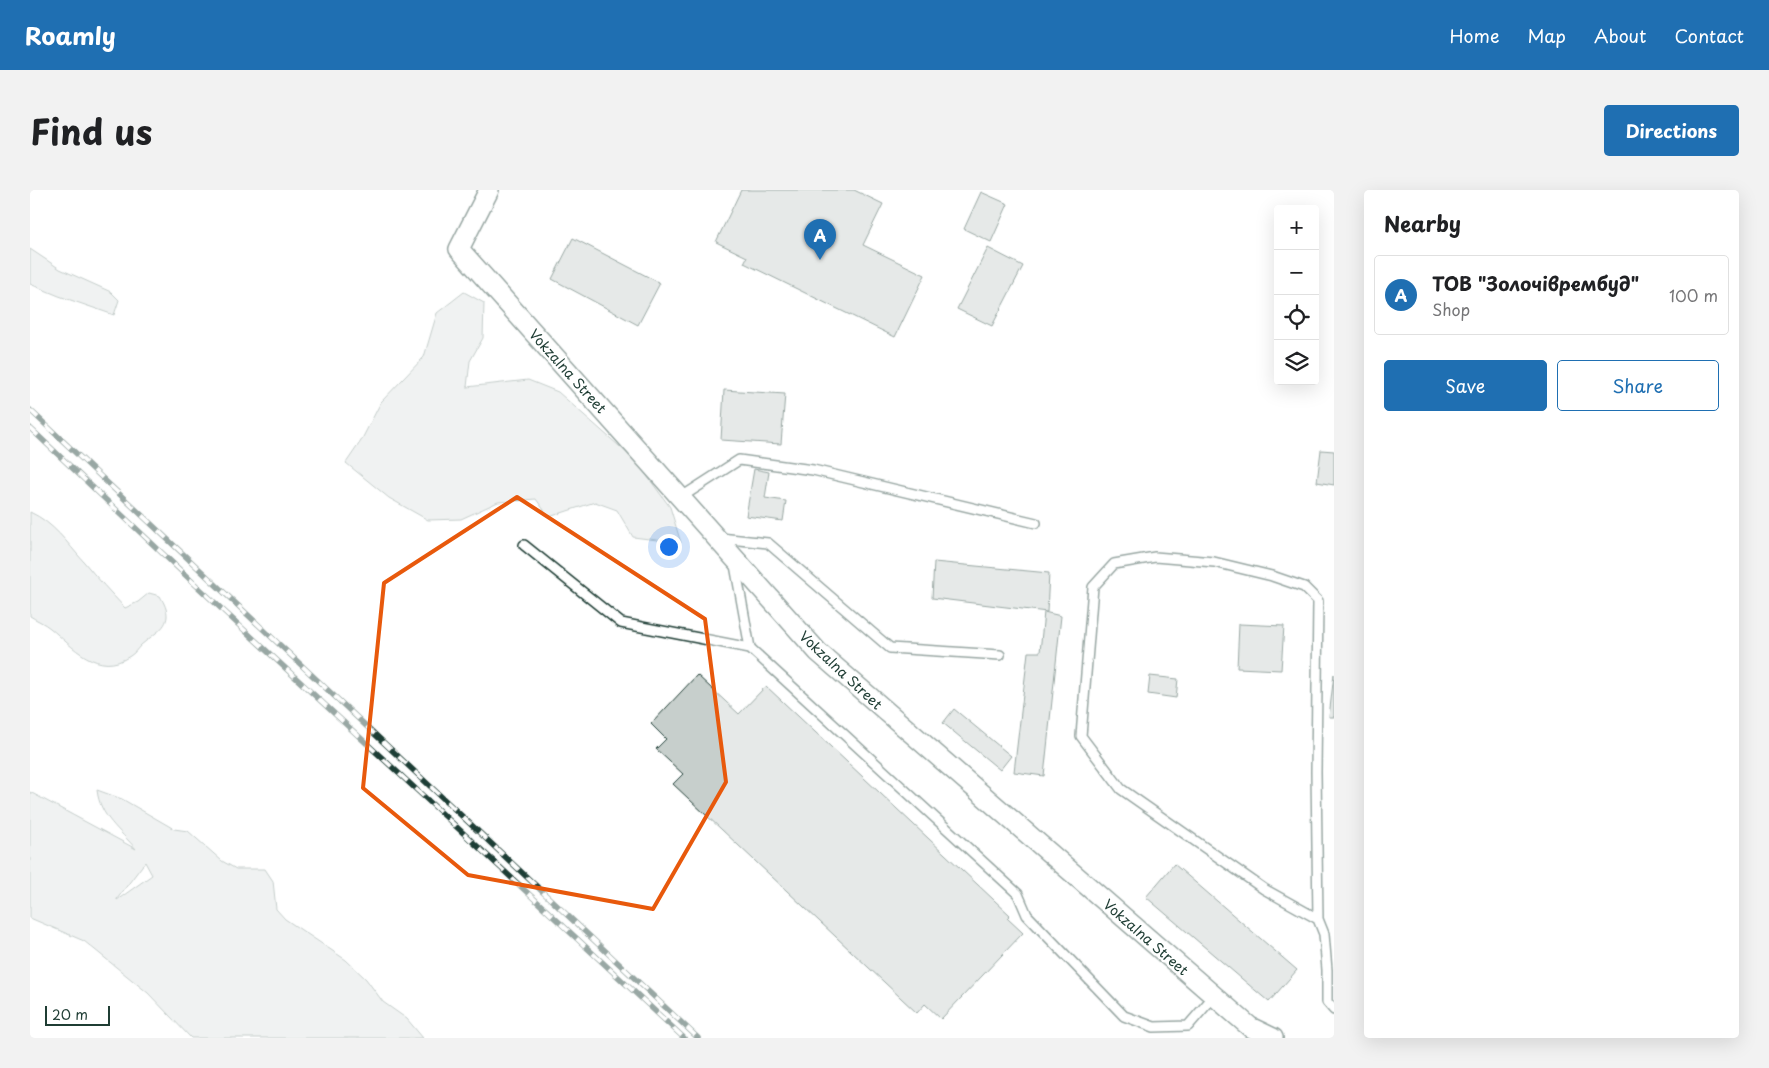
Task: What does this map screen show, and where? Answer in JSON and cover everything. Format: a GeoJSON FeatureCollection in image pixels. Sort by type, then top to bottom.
{"type":"FeatureCollection","features":[{"type":"Feature","properties":{"kind":"street","name":"Vokzalna Street"},"geometry":{"type":"LineString","coordinates":[[489,190],[459,249],[818,652],[1214,996],[1248,1030],[1273,1038]]}},
{"type":"Feature","properties":{"kind":"lane"},"geometry":{"type":"LineString","coordinates":[[680,498],[739,460],[813,470],[1036,523]]}},
{"type":"Feature","properties":{"kind":"lane"},"geometry":{"type":"LineString","coordinates":[[716,538],[768,543],[890,648],[1000,655]]}},
{"type":"Feature","properties":{"kind":"lane"},"geometry":{"type":"LineString","coordinates":[[524,545],[621,623],[750,648],[1018,894],[1027,915],[1124,1016],[1154,1027],[1188,1026],[1214,996]]}},
{"type":"Feature","properties":{"kind":"lane"},"geometry":{"type":"LineString","coordinates":[[1318,919],[1264,889],[1121,789],[1081,736],[1092,587],[1114,564],[1155,557],[1214,562],[1272,576],[1304,587],[1318,601],[1316,772],[1318,919],[1324,934],[1327,1002],[1334,1010]]}},
{"type":"Feature","properties":{"kind":"lane"},"geometry":{"type":"LineString","coordinates":[[734,558],[750,648]]}},
{"type":"Feature","properties":{"kind":"highlighted area"},"geometry":{"type":"Polygon","coordinates":[[[517,497],[705,619],[726,782],[653,909],[468,875],[363,788],[384,583],[517,497]]]}},
{"type":"Feature","properties":{"kind":"shaded area"},"geometry":{"type":"Polygon","coordinates":[[[30,249],[60,269],[111,292],[119,300],[114,315],[30,284],[30,249]]]}},
{"type":"Feature","properties":{"kind":"shaded area"},"geometry":{"type":"Polygon","coordinates":[[[464,292],[484,303],[483,338],[470,361],[467,387],[528,380],[558,392],[636,461],[670,507],[681,543],[633,537],[617,510],[595,502],[549,517],[536,499],[498,502],[461,519],[428,520],[389,498],[346,463],[361,441],[381,402],[424,357],[437,313],[464,292]]]}},
{"type":"Feature","properties":{"kind":"shaded area"},"geometry":{"type":"Polygon","coordinates":[[[30,512],[60,534],[125,608],[138,602],[149,593],[160,596],[167,611],[166,620],[161,629],[131,655],[118,662],[96,662],[77,651],[48,626],[30,616],[30,512]]]}},
{"type":"Feature","properties":{"kind":"shaded area"},"geometry":{"type":"Polygon","coordinates":[[[97,790],[122,799],[174,829],[188,831],[222,861],[236,869],[265,869],[273,881],[276,909],[285,919],[346,960],[366,979],[383,1002],[407,1019],[423,1038],[191,1038],[148,993],[84,941],[30,918],[30,792],[136,849],[106,816],[97,790]],[[145,862],[117,900],[152,875],[145,862]]]}},
{"type":"Feature","properties":{"kind":"building"},"geometry":{"type":"Polygon","coordinates":[[[741,190],[854,190],[883,204],[863,245],[925,275],[895,337],[744,263],[747,257],[716,242],[741,190]]]}},
{"type":"Feature","properties":{"kind":"building"},"geometry":{"type":"Polygon","coordinates":[[[981,192],[1008,204],[991,242],[964,229],[981,192]]]}},
{"type":"Feature","properties":{"kind":"building"},"geometry":{"type":"Polygon","coordinates":[[[573,238],[660,283],[638,325],[552,279],[573,238]]]}},
{"type":"Feature","properties":{"kind":"building"},"geometry":{"type":"Polygon","coordinates":[[[988,248],[1023,266],[992,326],[957,309],[988,248]]]}},
{"type":"Feature","properties":{"kind":"building"},"geometry":{"type":"Polygon","coordinates":[[[724,390],[785,394],[781,444],[721,440],[724,390]]]}},
{"type":"Feature","properties":{"kind":"building"},"geometry":{"type":"Polygon","coordinates":[[[1321,450],[1334,451],[1334,485],[1317,482],[1321,450]]]}},
{"type":"Feature","properties":{"kind":"building"},"geometry":{"type":"Polygon","coordinates":[[[754,469],[769,472],[765,498],[786,501],[783,521],[746,516],[754,469]]]}},
{"type":"Feature","properties":{"kind":"building"},"geometry":{"type":"Polygon","coordinates":[[[934,562],[1049,573],[1047,612],[932,598],[934,562]]]}},
{"type":"Feature","properties":{"kind":"building"},"geometry":{"type":"Polygon","coordinates":[[[1044,612],[1061,616],[1044,776],[1014,772],[1028,652],[1040,652],[1044,612]]]}},
{"type":"Feature","properties":{"kind":"building"},"geometry":{"type":"Polygon","coordinates":[[[1239,624],[1284,626],[1281,670],[1237,668],[1239,624]]]}},
{"type":"Feature","properties":{"kind":"building"},"geometry":{"type":"Polygon","coordinates":[[[1334,674],[1334,717],[1329,717],[1334,674]]]}},
{"type":"Feature","properties":{"kind":"building"},"geometry":{"type":"Polygon","coordinates":[[[697,675],[739,714],[766,686],[1010,915],[1007,918],[1023,933],[941,1019],[925,1004],[917,1013],[673,784],[683,774],[656,749],[666,739],[651,724],[697,675]]]}},
{"type":"Feature","properties":{"kind":"building"},"geometry":{"type":"Polygon","coordinates":[[[1150,676],[1178,679],[1176,698],[1148,694],[1150,676]]]}},
{"type":"Feature","properties":{"kind":"building"},"geometry":{"type":"Polygon","coordinates":[[[954,709],[1011,756],[1000,770],[943,723],[954,709]]]}},
{"type":"Feature","properties":{"kind":"building"},"geometry":{"type":"Polygon","coordinates":[[[1174,864],[1297,970],[1269,1002],[1146,897],[1174,864]]]}},
{"type":"Feature","properties":{"kind":"railway"},"geometry":{"type":"LineString","coordinates":[[30,410],[698,1038]]}},
{"type":"Feature","properties":{"kind":"railway"},"geometry":{"type":"LineString","coordinates":[[30,428],[198,587],[684,1038]]}},
{"type":"Feature","properties":{"kind":"place","name":"ТОВ \"Золочіврембуд\""},"geometry":{"type":"Point","coordinates":[820,260]}}]}
